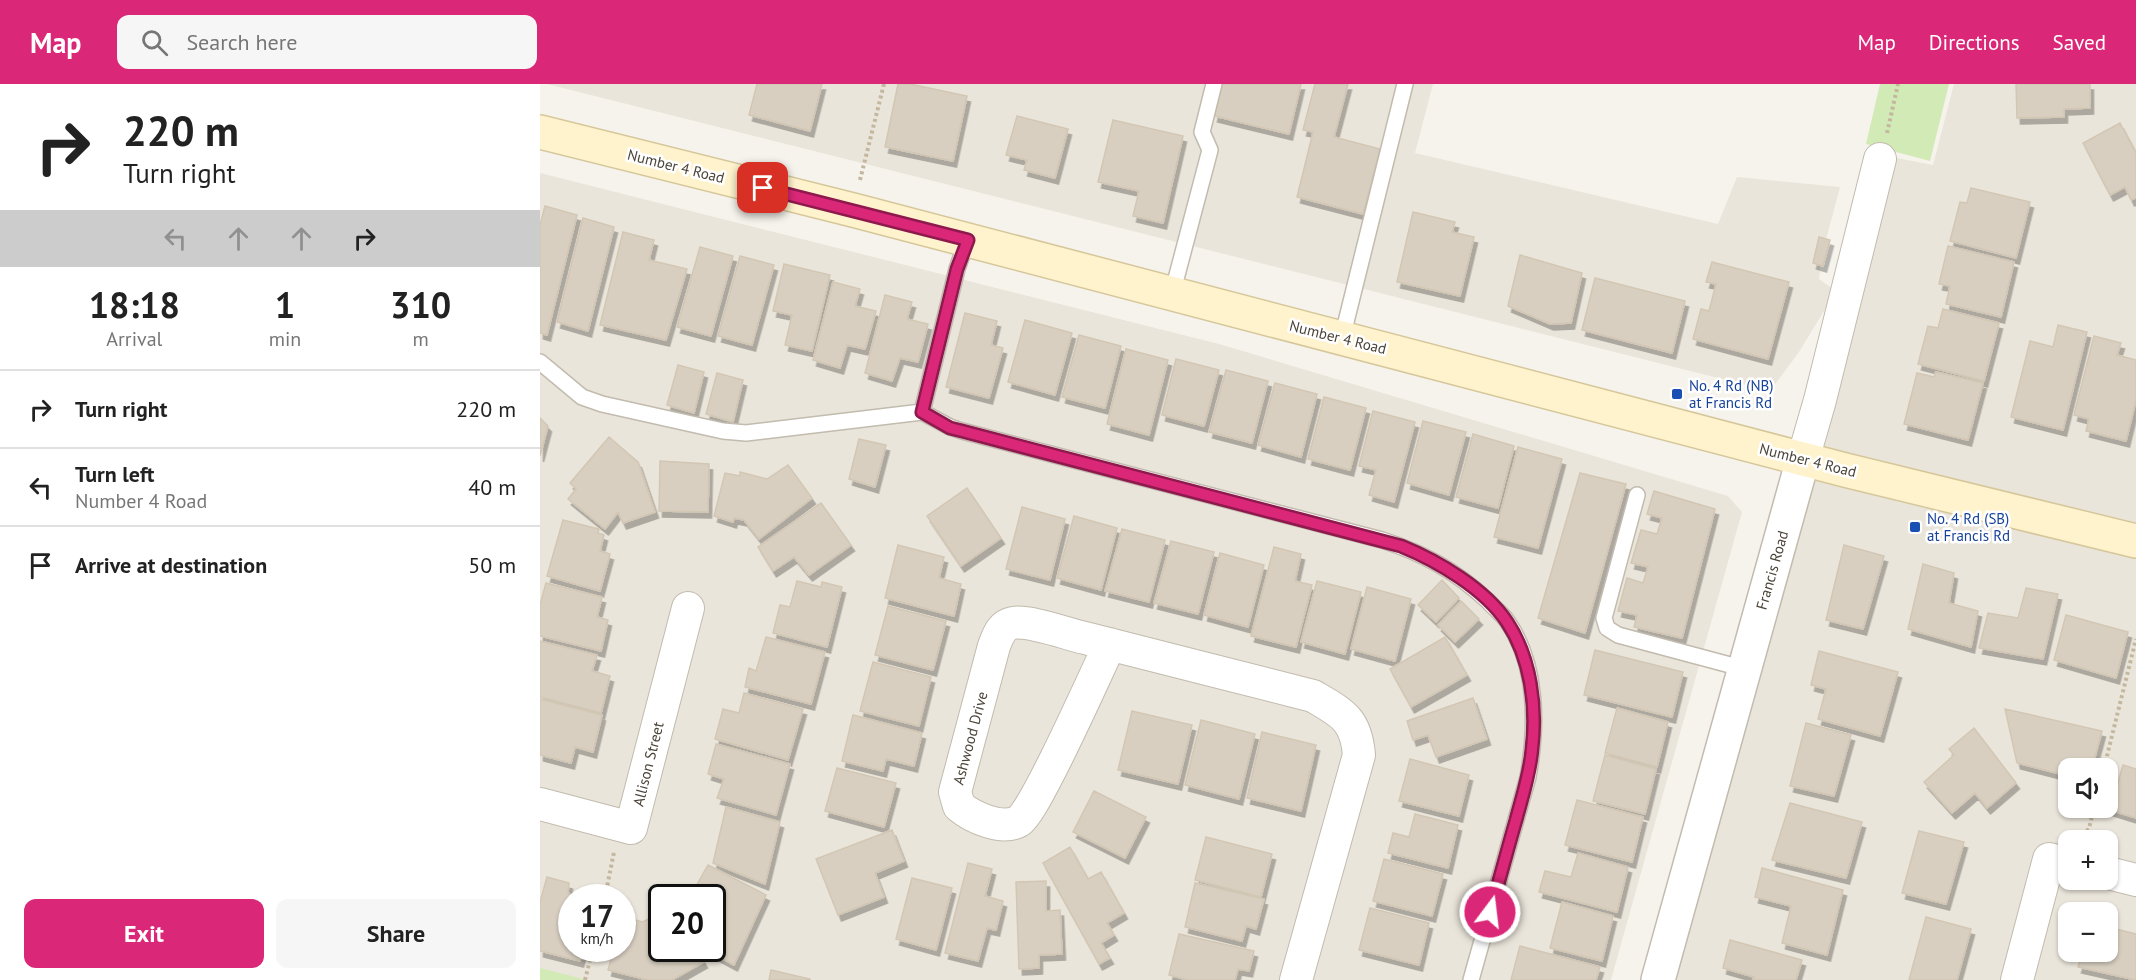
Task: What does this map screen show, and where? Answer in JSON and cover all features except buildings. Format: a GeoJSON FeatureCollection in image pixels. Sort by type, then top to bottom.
{"type":"FeatureCollection","features":[{"type":"Feature","properties":{"kind":"main road","name":"Number 4 Road"},"geometry":{"type":"LineString","coordinates":[[540,132],[853,210],[1803,459],[2136,541]]}},
{"type":"Feature","properties":{"kind":"street","name":"Francis Road"},"geometry":{"type":"LineString","coordinates":[[1658,980],[1823,388],[1880,159]]}},
{"type":"Feature","properties":{"kind":"street","name":"Allison Street"},"geometry":{"type":"LineString","coordinates":[[618,825],[631,828],[688,608]]}},
{"type":"Feature","properties":{"kind":"street","name":"Ashwood Drive"},"geometry":{"type":"LineString","coordinates":[[1110,644],[1028,812],[1019,821],[1007,824],[980,819],[959,806],[955,792],[994,646],[999,633],[1010,623],[1019,622],[1110,644],[1313,696],[1335,709],[1350,722],[1358,739],[1359,755],[1297,980]]}},
{"type":"Feature","properties":{"kind":"street"},"geometry":{"type":"LineString","coordinates":[[540,804],[618,825]]}},
{"type":"Feature","properties":{"kind":"street"},"geometry":{"type":"LineString","coordinates":[[2017,980],[2058,865]]}},
{"type":"Feature","properties":{"kind":"street"},"geometry":{"type":"LineString","coordinates":[[2118,876],[2136,880]]}},
{"type":"Feature","properties":{"kind":"lane"},"geometry":{"type":"LineString","coordinates":[[1172,294],[1210,150],[1202,132],[1214,84]]}},
{"type":"Feature","properties":{"kind":"lane"},"geometry":{"type":"LineString","coordinates":[[1342,338],[1405,84]]}},
{"type":"Feature","properties":{"kind":"lane"},"geometry":{"type":"LineString","coordinates":[[922,412],[957,269],[968,240]]}},
{"type":"Feature","properties":{"kind":"lane"},"geometry":{"type":"LineString","coordinates":[[540,362],[582,397],[602,404],[723,431],[747,433],[922,412],[950,428],[1401,546],[1436,561],[1452,571],[1507,621],[1520,647],[1528,671],[1533,711],[1533,748],[1528,777],[1471,980]]}},
{"type":"Feature","properties":{"kind":"lane"},"geometry":{"type":"LineString","coordinates":[[1637,495],[1604,618],[1607,628],[1618,635],[1745,669]]}},
{"type":"Feature","properties":{"kind":"path"},"geometry":{"type":"LineString","coordinates":[[853,210],[884,84]]}},
{"type":"Feature","properties":{"kind":"path"},"geometry":{"type":"LineString","coordinates":[[1880,159],[1898,84]]}},
{"type":"Feature","properties":{"kind":"path"},"geometry":{"type":"LineString","coordinates":[[2106,758],[2136,639]]}},
{"type":"Feature","properties":{"kind":"path"},"geometry":{"type":"LineString","coordinates":[[607,884],[618,825]]}},
{"type":"Feature","properties":{"kind":"path"},"geometry":{"type":"LineString","coordinates":[[585,980],[590,962]]}},
{"type":"Feature","properties":{"kind":"shaded area"},"geometry":{"type":"Polygon","coordinates":[[[547,84],[1433,84],[1415,153],[1718,224],[1737,177],[1840,187],[1822,255],[1819,279],[1836,291],[1799,352],[1770,391],[547,84]]]}},
{"type":"Feature","properties":{"kind":"shaded area"},"geometry":{"type":"Polygon","coordinates":[[[1954,84],[2136,84],[2136,535],[1807,456],[1881,155],[1933,165],[1954,84]]]}},
{"type":"Feature","properties":{"kind":"shaded area"},"geometry":{"type":"Polygon","coordinates":[[[540,173],[1219,344],[1728,496],[1742,512],[1611,980],[540,980],[540,173]]]}},
{"type":"Feature","properties":{"kind":"shaded area"},"geometry":{"type":"Polygon","coordinates":[[[1803,467],[2136,547],[2136,980],[1664,980],[1803,467]]]}},
{"type":"Feature","properties":{"kind":"green space"},"geometry":{"type":"Polygon","coordinates":[[[1880,84],[1949,84],[1930,161],[1866,144],[1880,84]]]}},
{"type":"Feature","properties":{"kind":"green space"},"geometry":{"type":"Polygon","coordinates":[[[540,968],[587,980],[540,980],[540,968]]]}},
{"type":"Feature","properties":{"kind":"place","name":"No. 4 Rd (NB) at Francis Rd"},"geometry":{"type":"Point","coordinates":[1677,394]}},
{"type":"Feature","properties":{"kind":"place","name":"No. 4 Rd (SB) at Francis Rd"},"geometry":{"type":"Point","coordinates":[1915,527]}},
{"type":"Feature","properties":{"kind":"route"},"geometry":{"type":"LineString","coordinates":[[763,188],[968,240],[957,269],[922,412],[950,428],[1401,546],[1436,561],[1452,571],[1493,606],[1507,621],[1520,647],[1528,671],[1533,711],[1533,748],[1528,777],[1490,912]]}}]}
